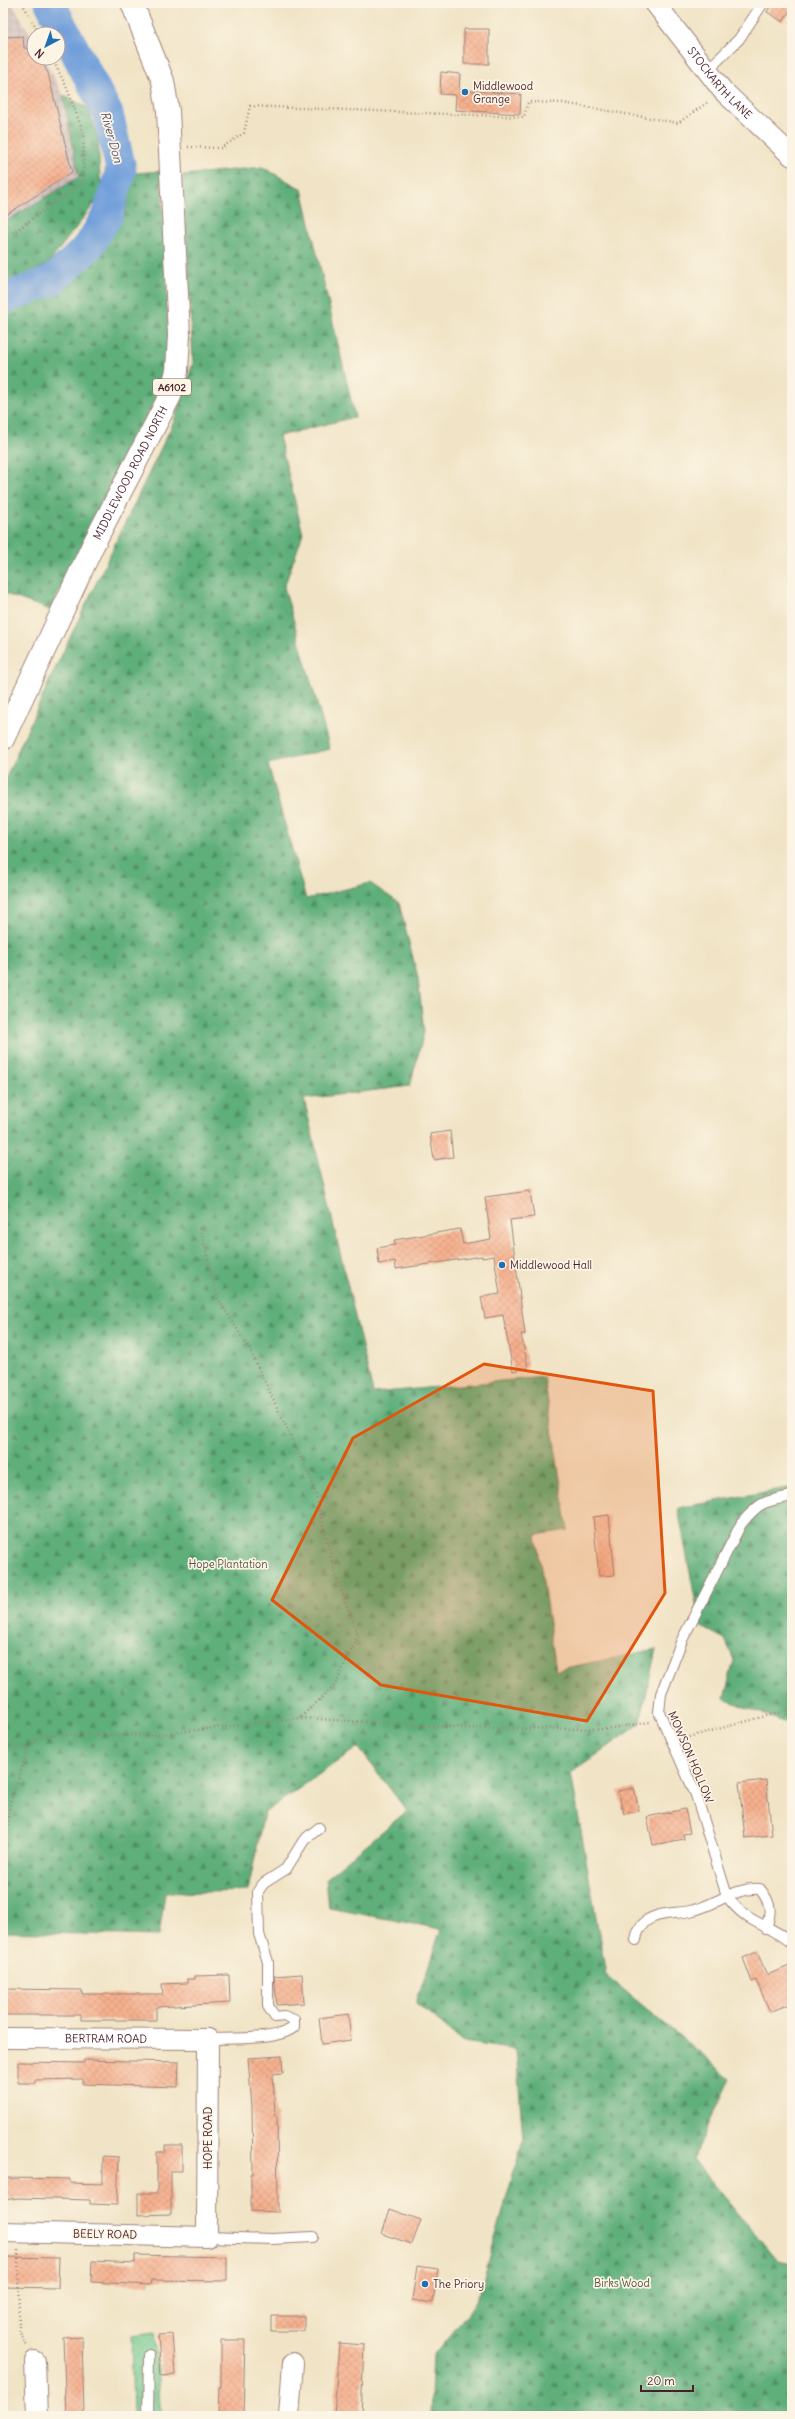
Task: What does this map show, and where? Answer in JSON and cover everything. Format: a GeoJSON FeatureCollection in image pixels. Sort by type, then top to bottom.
{"type":"FeatureCollection","features":[{"type":"Feature","properties":{"kind":"main road","name":"MIDDLEWOOD ROAD NORTH"},"geometry":{"type":"LineString","coordinates":[[3,739],[93,545],[170,396],[177,370],[178,294],[168,124],[163,81],[132,3]]}},
{"type":"Feature","properties":{"kind":"street","name":"STOCKARTH LANE"},"geometry":{"type":"LineString","coordinates":[[655,3],[723,91],[792,156]]}},
{"type":"Feature","properties":{"kind":"street","name":"BERTRAM ROAD"},"geometry":{"type":"LineString","coordinates":[[3,2038],[208,2039]]}},
{"type":"Feature","properties":{"kind":"street","name":"HOPE ROAD"},"geometry":{"type":"LineString","coordinates":[[207,2237],[208,2039]]}},
{"type":"Feature","properties":{"kind":"street","name":"BEELY ROAD"},"geometry":{"type":"LineString","coordinates":[[11,2232],[207,2237]]}},
{"type":"Feature","properties":{"kind":"street"},"geometry":{"type":"LineString","coordinates":[[35,2361],[37,2416]]}},
{"type":"Feature","properties":{"kind":"street"},"geometry":{"type":"LineString","coordinates":[[289,2416],[293,2363]]}},
{"type":"Feature","properties":{"kind":"lane"},"geometry":{"type":"LineString","coordinates":[[707,71],[739,39],[763,3]]}},
{"type":"Feature","properties":{"kind":"lane","name":"MOWSON HOLLOW"},"geometry":{"type":"LineString","coordinates":[[792,1496],[764,1501],[753,1510],[741,1524],[682,1640],[661,1694],[659,1712],[696,1795],[727,1896],[735,1907],[748,1919],[792,1943]]}},
{"type":"Feature","properties":{"kind":"lane"},"geometry":{"type":"LineString","coordinates":[[208,2039],[256,2037],[289,2032],[294,2027],[294,2020],[284,2016],[275,2017],[268,2006],[268,1962],[259,1934],[258,1891],[264,1883],[276,1877],[286,1869],[304,1840],[319,1828]]}},
{"type":"Feature","properties":{"kind":"lane"},"geometry":{"type":"LineString","coordinates":[[636,1940],[637,1932],[645,1921],[664,1914],[691,1911],[748,1888],[760,1889],[769,1900],[771,1914],[766,1928]]}},
{"type":"Feature","properties":{"kind":"lane"},"geometry":{"type":"LineString","coordinates":[[207,2237],[272,2239],[313,2237]]}},
{"type":"Feature","properties":{"kind":"lane"},"geometry":{"type":"LineString","coordinates":[[148,2416],[149,2354]]}},
{"type":"Feature","properties":{"kind":"path"},"geometry":{"type":"LineString","coordinates":[[22,3],[35,26]]}},
{"type":"Feature","properties":{"kind":"path"},"geometry":{"type":"LineString","coordinates":[[3,240],[83,182],[84,135],[67,88],[56,66]]}},
{"type":"Feature","properties":{"kind":"path"},"geometry":{"type":"LineString","coordinates":[[168,124],[188,147],[221,148],[244,133],[250,106],[524,117],[528,102],[563,103],[678,124],[723,91]]}},
{"type":"Feature","properties":{"kind":"path"},"geometry":{"type":"LineString","coordinates":[[200,1228],[218,1299],[249,1348],[313,1484],[335,1573],[358,1636],[335,1685],[300,1718]]}},
{"type":"Feature","properties":{"kind":"path"},"geometry":{"type":"LineString","coordinates":[[3,1873],[10,1804],[29,1747],[42,1735],[154,1735],[300,1718],[468,1728],[605,1729],[662,1720],[684,1738],[792,1709]]}},
{"type":"Feature","properties":{"kind":"path"},"geometry":{"type":"LineString","coordinates":[[3,1745],[29,1747]]}},
{"type":"Feature","properties":{"kind":"path"},"geometry":{"type":"LineString","coordinates":[[11,2232],[20,2331],[35,2361]]}},
{"type":"Feature","properties":{"kind":"path"},"geometry":{"type":"LineString","coordinates":[[758,2400],[760,2416]]}},
{"type":"Feature","properties":{"kind":"highlighted area"},"geometry":{"type":"Polygon","coordinates":[[[484,1364],[653,1391],[665,1593],[587,1721],[381,1685],[272,1600],[353,1438],[484,1364]]]}},
{"type":"Feature","properties":{"kind":"shaded area"},"geometry":{"type":"Polygon","coordinates":[[[3,3],[12,3],[26,27],[26,66],[48,66],[63,95],[79,177],[3,223],[3,3]]]}},
{"type":"Feature","properties":{"kind":"green space"},"geometry":{"type":"Polygon","coordinates":[[[63,95],[88,108],[98,140],[101,195],[47,265],[3,285],[3,223],[79,177],[63,95]]]}},
{"type":"Feature","properties":{"kind":"green space","name":"Hope Plantation"},"geometry":{"type":"Polygon","coordinates":[[[262,167],[302,189],[355,417],[279,436],[303,534],[284,587],[330,749],[268,764],[306,899],[370,883],[399,903],[418,978],[424,1032],[410,1086],[304,1099],[373,1393],[544,1377],[568,1530],[536,1535],[556,1670],[656,1649],[640,1724],[571,1773],[606,1975],[730,2078],[693,2159],[778,2261],[792,2264],[792,2416],[430,2416],[433,2355],[477,2302],[523,2140],[516,2050],[463,2042],[416,2003],[441,1929],[329,1908],[326,1878],[407,1811],[358,1747],[264,1813],[248,1891],[165,1893],[159,1936],[3,1932],[3,784],[52,675],[174,421],[193,363],[183,175],[262,167]]]}},
{"type":"Feature","properties":{"kind":"green space"},"geometry":{"type":"Polygon","coordinates":[[[161,171],[168,309],[168,357],[160,390],[50,610],[3,593],[3,315],[70,283],[95,258],[124,214],[135,173],[161,171]]]}},
{"type":"Feature","properties":{"kind":"green space"},"geometry":{"type":"Polygon","coordinates":[[[792,1487],[792,1725],[724,1699],[734,1660],[725,1639],[700,1626],[678,1508],[792,1487]]]}},
{"type":"Feature","properties":{"kind":"green space"},"geometry":{"type":"Polygon","coordinates":[[[154,2333],[161,2416],[133,2416],[131,2336],[154,2333]]]}},
{"type":"Feature","properties":{"kind":"building"},"geometry":{"type":"Polygon","coordinates":[[[772,3],[792,3],[792,8],[783,22],[767,12],[772,3]]]}},
{"type":"Feature","properties":{"kind":"building"},"geometry":{"type":"Polygon","coordinates":[[[464,29],[489,29],[489,64],[464,64],[464,29]]]}},
{"type":"Feature","properties":{"kind":"building"},"geometry":{"type":"Polygon","coordinates":[[[23,36],[24,48],[26,48],[26,66],[44,66],[48,73],[72,172],[3,217],[3,37],[23,36]]]}},
{"type":"Feature","properties":{"kind":"building","name":"Middlewood Grange"},"geometry":{"type":"Polygon","coordinates":[[[441,72],[460,74],[459,90],[521,94],[520,114],[455,110],[456,95],[440,94],[441,72]]]}},
{"type":"Feature","properties":{"kind":"building"},"geometry":{"type":"Polygon","coordinates":[[[450,1131],[453,1157],[434,1160],[430,1134],[450,1131]]]}},
{"type":"Feature","properties":{"kind":"building"},"geometry":{"type":"Polygon","coordinates":[[[530,1191],[534,1217],[510,1220],[525,1334],[521,1334],[528,1368],[513,1371],[503,1315],[485,1318],[481,1297],[500,1294],[494,1256],[482,1258],[482,1256],[396,1269],[395,1261],[379,1264],[377,1248],[395,1245],[394,1240],[460,1229],[463,1244],[491,1239],[485,1197],[530,1191]]]}},
{"type":"Feature","properties":{"kind":"building"},"geometry":{"type":"Polygon","coordinates":[[[609,1515],[615,1575],[599,1576],[593,1517],[609,1515]]]}},
{"type":"Feature","properties":{"kind":"building"},"geometry":{"type":"Polygon","coordinates":[[[766,1780],[772,1835],[745,1838],[739,1783],[766,1780]]]}},
{"type":"Feature","properties":{"kind":"building"},"geometry":{"type":"Polygon","coordinates":[[[634,1788],[639,1811],[624,1814],[618,1791],[634,1788]]]}},
{"type":"Feature","properties":{"kind":"building"},"geometry":{"type":"Polygon","coordinates":[[[685,1809],[690,1833],[683,1834],[684,1839],[653,1845],[647,1817],[685,1809]]]}},
{"type":"Feature","properties":{"kind":"building"},"geometry":{"type":"Polygon","coordinates":[[[757,1952],[767,1975],[792,1965],[792,2003],[770,2012],[756,1980],[752,1982],[743,1958],[757,1952]]]}},
{"type":"Feature","properties":{"kind":"building"},"geometry":{"type":"Polygon","coordinates":[[[302,1974],[304,2003],[277,2005],[274,1976],[302,1974]]]}},
{"type":"Feature","properties":{"kind":"building"},"geometry":{"type":"Polygon","coordinates":[[[229,1975],[230,2003],[156,2007],[156,2020],[81,2020],[81,2015],[3,2015],[3,1989],[82,1990],[82,1994],[163,1994],[162,1984],[187,1983],[187,1979],[195,1979],[195,1976],[229,1975]]]}},
{"type":"Feature","properties":{"kind":"building"},"geometry":{"type":"Polygon","coordinates":[[[348,2014],[351,2040],[322,2044],[319,2018],[348,2014]]]}},
{"type":"Feature","properties":{"kind":"building"},"geometry":{"type":"Polygon","coordinates":[[[282,2056],[283,2073],[273,2074],[275,2115],[277,2115],[278,2212],[251,2211],[251,2174],[253,2174],[252,2107],[248,2058],[282,2056]]]}},
{"type":"Feature","properties":{"kind":"building"},"geometry":{"type":"Polygon","coordinates":[[[84,2060],[179,2062],[178,2087],[83,2084],[83,2079],[35,2080],[35,2083],[18,2083],[18,2062],[84,2063],[84,2060]]]}},
{"type":"Feature","properties":{"kind":"building"},"geometry":{"type":"Polygon","coordinates":[[[165,2145],[182,2145],[182,2171],[171,2171],[171,2214],[138,2215],[138,2193],[157,2193],[157,2152],[165,2152],[165,2145]]]}},
{"type":"Feature","properties":{"kind":"building"},"geometry":{"type":"Polygon","coordinates":[[[103,2156],[119,2157],[117,2205],[90,2204],[90,2200],[19,2198],[3,2200],[3,2178],[70,2179],[70,2183],[103,2184],[103,2156]]]}},
{"type":"Feature","properties":{"kind":"building"},"geometry":{"type":"Polygon","coordinates":[[[390,2209],[421,2220],[412,2244],[382,2234],[390,2209]]]}},
{"type":"Feature","properties":{"kind":"building"},"geometry":{"type":"Polygon","coordinates":[[[135,2255],[227,2257],[227,2281],[151,2280],[150,2285],[91,2282],[92,2261],[135,2263],[135,2255]]]}},
{"type":"Feature","properties":{"kind":"building"},"geometry":{"type":"Polygon","coordinates":[[[3,2257],[59,2258],[58,2288],[3,2287],[3,2257]]]}},
{"type":"Feature","properties":{"kind":"building","name":"The Priory"},"geometry":{"type":"Polygon","coordinates":[[[417,2266],[438,2269],[433,2303],[412,2300],[417,2266]]]}},
{"type":"Feature","properties":{"kind":"building"},"geometry":{"type":"Polygon","coordinates":[[[271,2316],[304,2316],[304,2331],[271,2331],[271,2316]]]}},
{"type":"Feature","properties":{"kind":"building"},"geometry":{"type":"Polygon","coordinates":[[[172,2334],[175,2375],[161,2376],[158,2335],[172,2334]]]}},
{"type":"Feature","properties":{"kind":"building"},"geometry":{"type":"Polygon","coordinates":[[[82,2337],[84,2416],[66,2416],[63,2338],[82,2337]]]}},
{"type":"Feature","properties":{"kind":"building"},"geometry":{"type":"Polygon","coordinates":[[[221,2340],[245,2340],[243,2416],[218,2416],[219,2387],[221,2387],[221,2340]]]}},
{"type":"Feature","properties":{"kind":"building"},"geometry":{"type":"Polygon","coordinates":[[[339,2343],[364,2345],[361,2416],[334,2416],[339,2343]]]}},
{"type":"Feature","properties":{"kind":"waterway","name":"River Don"},"geometry":{"type":"LineString","coordinates":[[3,299],[53,280],[89,246],[108,214],[121,169],[108,114],[50,3]]}},
{"type":"Feature","properties":{"kind":"place","name":"Middlewood Grange"},"geometry":{"type":"Point","coordinates":[465,92]}},
{"type":"Feature","properties":{"kind":"place","name":"Middlewood Hall"},"geometry":{"type":"Point","coordinates":[502,1265]}},
{"type":"Feature","properties":{"kind":"place","name":"The Priory"},"geometry":{"type":"Point","coordinates":[425,2284]}},
{"type":"Feature","properties":{"kind":"park label","name":"Birks Wood"},"geometry":{"type":"Point","coordinates":[622,2283]}}]}
